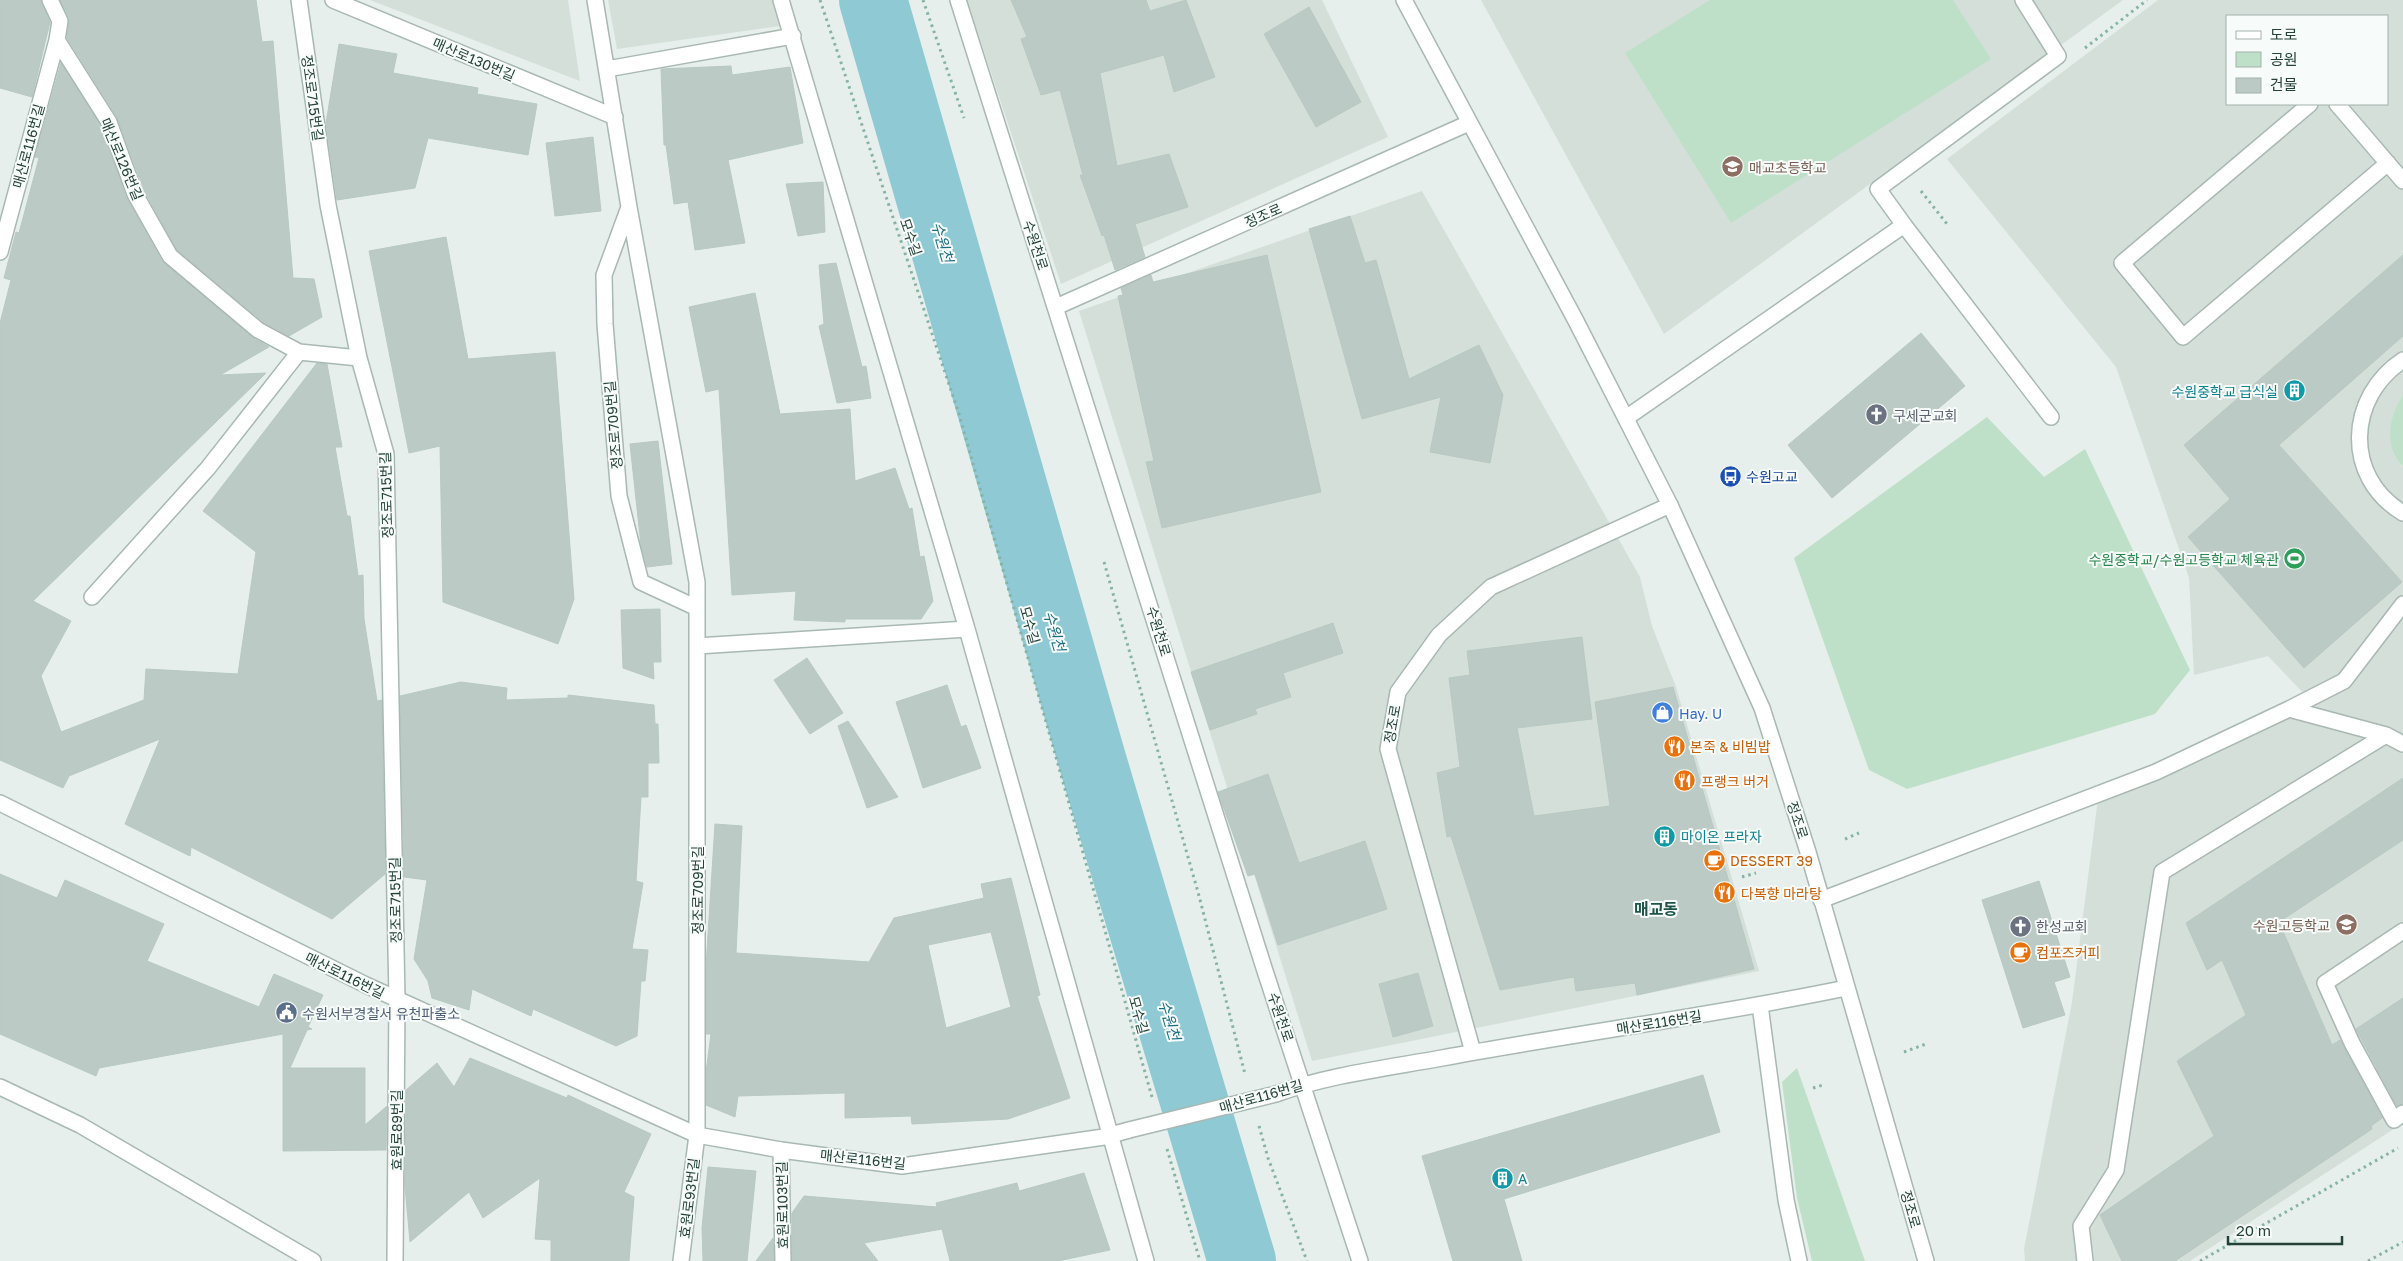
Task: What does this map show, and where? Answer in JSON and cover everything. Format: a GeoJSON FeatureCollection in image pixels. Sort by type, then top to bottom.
{"type":"FeatureCollection","features":[{"type":"Feature","properties":{"kind":"street"},"geometry":{"type":"LineString","coordinates":[[50,0],[60,21],[57,40]]}},
{"type":"Feature","properties":{"kind":"street","name":"정조로715번길"},"geometry":{"type":"LineString","coordinates":[[299,0],[328,205],[359,358],[386,454],[397,999]]}},
{"type":"Feature","properties":{"kind":"street","name":"매산로130번길"},"geometry":{"type":"LineString","coordinates":[[333,0],[615,117]]}},
{"type":"Feature","properties":{"kind":"street","name":"정조로709번길"},"geometry":{"type":"LineString","coordinates":[[595,0],[628,208],[697,582],[697,1135]]}},
{"type":"Feature","properties":{"kind":"street"},"geometry":{"type":"LineString","coordinates":[[781,0],[967,629],[1112,1135],[1146,1261]]}},
{"type":"Feature","properties":{"kind":"street","name":"수원천로"},"geometry":{"type":"LineString","coordinates":[[958,0],[1265,971],[1304,1084],[1360,1261]]}},
{"type":"Feature","properties":{"kind":"street","name":"정조로"},"geometry":{"type":"LineString","coordinates":[[1404,0],[1626,418],[1670,505],[1762,708],[1808,852],[1926,1261]]}},
{"type":"Feature","properties":{"kind":"street"},"geometry":{"type":"LineString","coordinates":[[2023,0],[2058,56],[1878,189],[2051,417]]}},
{"type":"Feature","properties":{"kind":"street"},"geometry":{"type":"LineString","coordinates":[[607,69],[793,36]]}},
{"type":"Feature","properties":{"kind":"street","name":"매산로116번길"},"geometry":{"type":"LineString","coordinates":[[0,252],[57,40]]}},
{"type":"Feature","properties":{"kind":"street","name":"매산로126번길"},"geometry":{"type":"LineString","coordinates":[[57,40],[109,122],[135,194],[170,256],[258,330],[299,352]]}},
{"type":"Feature","properties":{"kind":"street"},"geometry":{"type":"LineString","coordinates":[[2309,105],[2122,263],[2183,338],[2388,163]]}},
{"type":"Feature","properties":{"kind":"street"},"geometry":{"type":"LineString","coordinates":[[2338,105],[2403,181]]}},
{"type":"Feature","properties":{"kind":"street","name":"정조로"},"geometry":{"type":"LineString","coordinates":[[1056,307],[1469,123]]}},
{"type":"Feature","properties":{"kind":"street","name":"정조로709번길"},"geometry":{"type":"LineString","coordinates":[[628,208],[604,275],[605,324],[619,496],[641,582],[697,608]]}},
{"type":"Feature","properties":{"kind":"street"},"geometry":{"type":"LineString","coordinates":[[1626,418],[1904,225]]}},
{"type":"Feature","properties":{"kind":"street"},"geometry":{"type":"LineString","coordinates":[[92,597],[208,468],[299,352],[359,358]]}},
{"type":"Feature","properties":{"kind":"street"},"geometry":{"type":"LineString","coordinates":[[2403,360],[2389,369],[2370,393],[2360,422],[2360,453],[2370,481],[2390,505],[2403,513]]}},
{"type":"Feature","properties":{"kind":"street","name":"정조로"},"geometry":{"type":"LineString","coordinates":[[1473,1052],[1388,749],[1398,692],[1439,635],[1491,587],[1670,505]]}},
{"type":"Feature","properties":{"kind":"street"},"geometry":{"type":"LineString","coordinates":[[1821,900],[2156,772],[2289,709],[2344,681],[2403,604]]}},
{"type":"Feature","properties":{"kind":"street"},"geometry":{"type":"LineString","coordinates":[[697,646],[967,629]]}},
{"type":"Feature","properties":{"kind":"street"},"geometry":{"type":"LineString","coordinates":[[2289,709],[2386,735],[2403,744]]}},
{"type":"Feature","properties":{"kind":"street"},"geometry":{"type":"LineString","coordinates":[[2085,1261],[2081,1226],[2116,1170],[2162,872],[2386,735]]}},
{"type":"Feature","properties":{"kind":"street","name":"매산로116번길"},"geometry":{"type":"LineString","coordinates":[[0,803],[397,999],[697,1135],[781,1150],[902,1166],[1112,1135],[1276,1094],[1304,1084],[1473,1052],[1760,1006],[1846,988]]}},
{"type":"Feature","properties":{"kind":"street"},"geometry":{"type":"LineString","coordinates":[[2403,931],[2325,982],[2352,1042],[2394,1120],[2403,1113]]}},
{"type":"Feature","properties":{"kind":"street","name":"효원로89번길"},"geometry":{"type":"LineString","coordinates":[[395,1261],[397,999]]}},
{"type":"Feature","properties":{"kind":"street"},"geometry":{"type":"LineString","coordinates":[[1760,1006],[1786,1200],[1799,1261]]}},
{"type":"Feature","properties":{"kind":"street"},"geometry":{"type":"LineString","coordinates":[[0,1087],[80,1125],[313,1261]]}},
{"type":"Feature","properties":{"kind":"street","name":"효원로93번길"},"geometry":{"type":"LineString","coordinates":[[681,1261],[697,1135]]}},
{"type":"Feature","properties":{"kind":"street","name":"효원로103번길"},"geometry":{"type":"LineString","coordinates":[[781,1150],[783,1261]]}},
{"type":"Feature","properties":{"kind":"path","name":"모수길"},"geometry":{"type":"LineString","coordinates":[[820,0],[959,414],[1154,1105]]}},
{"type":"Feature","properties":{"kind":"path"},"geometry":{"type":"LineString","coordinates":[[923,0],[964,120]]}},
{"type":"Feature","properties":{"kind":"path"},"geometry":{"type":"LineString","coordinates":[[1102,555],[1198,892],[1247,1083]]}},
{"type":"Feature","properties":{"kind":"path"},"geometry":{"type":"LineString","coordinates":[[1845,839],[1859,833]]}},
{"type":"Feature","properties":{"kind":"path"},"geometry":{"type":"LineString","coordinates":[[1742,877],[1756,872]]}},
{"type":"Feature","properties":{"kind":"path"},"geometry":{"type":"LineString","coordinates":[[1904,1052],[1926,1044]]}},
{"type":"Feature","properties":{"kind":"path"},"geometry":{"type":"LineString","coordinates":[[1812,1088],[1823,1085]]}},
{"type":"Feature","properties":{"kind":"path"},"geometry":{"type":"LineString","coordinates":[[1258,1120],[1268,1158],[1308,1261]]}},
{"type":"Feature","properties":{"kind":"path"},"geometry":{"type":"LineString","coordinates":[[1165,1141],[1200,1261]]}},
{"type":"Feature","properties":{"kind":"path"},"geometry":{"type":"LineString","coordinates":[[2200,1261],[2403,1145]]}},
{"type":"Feature","properties":{"kind":"path"},"geometry":{"type":"LineString","coordinates":[[2368,1261],[2403,1242]]}},
{"type":"Feature","properties":{"kind":"shaded area"},"geometry":{"type":"Polygon","coordinates":[[[370,0],[568,0],[580,81],[370,0]]]}},
{"type":"Feature","properties":{"kind":"shaded area"},"geometry":{"type":"Polygon","coordinates":[[[608,0],[773,0],[780,26],[617,49],[608,0]]]}},
{"type":"Feature","properties":{"kind":"shaded area"},"geometry":{"type":"Polygon","coordinates":[[[967,0],[1322,0],[1388,137],[1061,284],[967,0]]]}},
{"type":"Feature","properties":{"kind":"shaded area","name":"매교초등학교"},"geometry":{"type":"Polygon","coordinates":[[[1481,0],[2123,0],[1664,334],[1481,0]]]}},
{"type":"Feature","properties":{"kind":"shaded area"},"geometry":{"type":"Polygon","coordinates":[[[2158,0],[2403,0],[2403,1123],[2190,1261],[2025,1261],[2024,1249],[2072,1002],[2099,791],[2305,695],[2268,656],[2194,675],[2189,578],[2116,367],[1947,159],[2158,0]]]}},
{"type":"Feature","properties":{"kind":"shaded area"},"geometry":{"type":"Polygon","coordinates":[[[1422,191],[1640,577],[1652,626],[1676,687],[1759,971],[1312,1061],[1079,311],[1422,191]]]}},
{"type":"Feature","properties":{"kind":"green space"},"geometry":{"type":"Polygon","coordinates":[[[1710,0],[1953,0],[1991,59],[1731,223],[1625,53],[1710,0]]]}},
{"type":"Feature","properties":{"kind":"green space"},"geometry":{"type":"Polygon","coordinates":[[[2403,395],[2403,466],[2393,449],[2390,431],[2394,412],[2403,395]]]}},
{"type":"Feature","properties":{"kind":"green space"},"geometry":{"type":"Polygon","coordinates":[[[1987,417],[2044,477],[2085,449],[2190,670],[2155,714],[1907,789],[1869,770],[1794,558],[1987,417]]]}},
{"type":"Feature","properties":{"kind":"green space"},"geometry":{"type":"Polygon","coordinates":[[[1797,1068],[1865,1261],[1812,1261],[1797,1198],[1782,1082],[1797,1068]]]}},
{"type":"Feature","properties":{"kind":"building"},"geometry":{"type":"Polygon","coordinates":[[[0,0],[41,0],[50,22],[32,97],[0,88],[0,0]]]}},
{"type":"Feature","properties":{"kind":"building"},"geometry":{"type":"Polygon","coordinates":[[[60,0],[256,0],[262,42],[273,41],[293,278],[314,279],[322,317],[289,336],[263,322],[177,250],[144,190],[117,117],[67,38],[69,18],[60,0]]]}},
{"type":"Feature","properties":{"kind":"building"},"geometry":{"type":"Polygon","coordinates":[[[1011,0],[1146,0],[1150,11],[1186,0],[1215,77],[1174,92],[1164,55],[1100,73],[1117,166],[1169,154],[1188,207],[1135,224],[1145,257],[1115,270],[1104,235],[1102,236],[1080,175],[1083,175],[1060,90],[1041,95],[1021,39],[1027,37],[1011,0]]]}},
{"type":"Feature","properties":{"kind":"building"},"geometry":{"type":"Polygon","coordinates":[[[1309,7],[1361,102],[1316,127],[1264,34],[1309,7]]]}},
{"type":"Feature","properties":{"kind":"building"},"geometry":{"type":"Polygon","coordinates":[[[339,44],[397,54],[393,73],[478,88],[477,94],[537,104],[528,155],[428,138],[415,188],[337,200],[326,123],[339,44]]]}},
{"type":"Feature","properties":{"kind":"building"},"geometry":{"type":"Polygon","coordinates":[[[61,63],[101,126],[126,197],[162,261],[252,337],[269,347],[220,375],[266,373],[33,601],[71,621],[41,676],[61,732],[144,700],[146,669],[238,674],[256,552],[203,511],[317,363],[327,364],[342,447],[335,447],[347,516],[350,516],[358,576],[363,575],[364,619],[377,701],[382,700],[385,874],[332,919],[191,847],[190,856],[125,824],[160,739],[69,776],[63,788],[0,760],[0,323],[11,280],[4,278],[16,232],[19,233],[39,158],[35,157],[61,63]]]}},
{"type":"Feature","properties":{"kind":"building"},"geometry":{"type":"Polygon","coordinates":[[[731,66],[732,75],[790,67],[803,143],[728,160],[745,243],[695,250],[688,202],[674,204],[666,145],[664,145],[661,69],[731,66]]]}},
{"type":"Feature","properties":{"kind":"building"},"geometry":{"type":"Polygon","coordinates":[[[593,137],[601,211],[555,216],[546,143],[593,137]]]}},
{"type":"Feature","properties":{"kind":"building"},"geometry":{"type":"Polygon","coordinates":[[[823,182],[825,232],[798,236],[786,184],[823,182]]]}},
{"type":"Feature","properties":{"kind":"building"},"geometry":{"type":"Polygon","coordinates":[[[1350,216],[1365,263],[1376,260],[1409,379],[1479,345],[1503,395],[1490,463],[1430,452],[1441,397],[1362,419],[1309,229],[1350,216]]]}},
{"type":"Feature","properties":{"kind":"building"},"geometry":{"type":"Polygon","coordinates":[[[446,237],[468,359],[555,352],[574,599],[558,644],[443,602],[440,446],[409,453],[369,251],[446,237]]]}},
{"type":"Feature","properties":{"kind":"building"},"geometry":{"type":"Polygon","coordinates":[[[1267,255],[1321,492],[1162,528],[1146,462],[1154,461],[1118,296],[1123,295],[1121,288],[1151,275],[1153,282],[1267,255]]]}},
{"type":"Feature","properties":{"kind":"building"},"geometry":{"type":"Polygon","coordinates":[[[2403,255],[2403,336],[2279,445],[2402,582],[2304,668],[2188,537],[2230,499],[2184,445],[2403,255]]]}},
{"type":"Feature","properties":{"kind":"building"},"geometry":{"type":"Polygon","coordinates":[[[836,263],[862,367],[866,366],[871,398],[837,403],[819,326],[824,324],[819,265],[836,263]]]}},
{"type":"Feature","properties":{"kind":"building"},"geometry":{"type":"Polygon","coordinates":[[[755,293],[780,414],[850,409],[855,481],[895,468],[909,509],[912,508],[920,557],[924,556],[933,601],[921,619],[845,619],[845,622],[794,620],[796,591],[732,595],[719,389],[706,392],[689,307],[755,293]]]}},
{"type":"Feature","properties":{"kind":"building","name":"구세군교회"},"geometry":{"type":"Polygon","coordinates":[[[1921,333],[1965,386],[1832,498],[1788,445],[1921,333]]]}},
{"type":"Feature","properties":{"kind":"building"},"geometry":{"type":"Polygon","coordinates":[[[658,441],[672,564],[647,567],[641,545],[630,444],[658,441]]]}},
{"type":"Feature","properties":{"kind":"building"},"geometry":{"type":"Polygon","coordinates":[[[660,609],[661,662],[653,662],[654,679],[623,668],[621,610],[660,609]]]}},
{"type":"Feature","properties":{"kind":"building"},"geometry":{"type":"Polygon","coordinates":[[[1333,623],[1343,653],[1283,673],[1291,697],[1255,709],[1257,714],[1210,730],[1191,672],[1333,623]]]}},
{"type":"Feature","properties":{"kind":"building"},"geometry":{"type":"Polygon","coordinates":[[[1582,637],[1592,719],[1517,728],[1534,816],[1610,806],[1595,702],[1673,687],[1754,969],[1637,995],[1635,983],[1576,991],[1574,977],[1500,990],[1451,836],[1447,837],[1437,773],[1460,767],[1449,678],[1470,675],[1467,651],[1582,637]]]}},
{"type":"Feature","properties":{"kind":"building"},"geometry":{"type":"Polygon","coordinates":[[[807,658],[843,713],[810,734],[774,680],[807,658]]]}},
{"type":"Feature","properties":{"kind":"building"},"geometry":{"type":"Polygon","coordinates":[[[461,682],[507,688],[506,700],[568,698],[568,695],[654,705],[655,724],[658,724],[659,763],[648,763],[648,797],[641,797],[636,881],[643,883],[632,949],[648,950],[645,981],[641,981],[637,1036],[616,1046],[533,1009],[531,1016],[472,989],[469,1010],[432,998],[428,981],[414,959],[427,880],[404,877],[400,696],[461,682]]]}},
{"type":"Feature","properties":{"kind":"building"},"geometry":{"type":"Polygon","coordinates":[[[947,685],[961,727],[966,725],[981,768],[923,788],[896,702],[947,685]]]}},
{"type":"Feature","properties":{"kind":"building"},"geometry":{"type":"Polygon","coordinates":[[[848,721],[898,797],[867,808],[838,726],[848,721]]]}},
{"type":"Feature","properties":{"kind":"building"},"geometry":{"type":"Polygon","coordinates":[[[1268,774],[1299,863],[1365,841],[1387,909],[1278,945],[1255,874],[1248,876],[1218,792],[1268,774]]]}},
{"type":"Feature","properties":{"kind":"building"},"geometry":{"type":"Polygon","coordinates":[[[2403,778],[2403,840],[2279,922],[2332,1045],[2340,1040],[2382,1118],[2371,1126],[2372,1129],[2175,1261],[2122,1261],[2100,1215],[2214,1136],[2177,1061],[2246,1015],[2222,960],[2207,970],[2186,923],[2403,778]]]}},
{"type":"Feature","properties":{"kind":"building"},"geometry":{"type":"Polygon","coordinates":[[[715,824],[742,826],[736,953],[869,962],[894,918],[984,898],[981,884],[1011,878],[1040,995],[1037,996],[1070,1098],[1008,1119],[912,1124],[911,1116],[845,1118],[845,1093],[738,1096],[735,1117],[706,1105],[706,1072],[711,1034],[706,1034],[706,966],[715,824]],[[991,932],[928,945],[946,1028],[1011,1007],[991,932]]]}},
{"type":"Feature","properties":{"kind":"building"},"geometry":{"type":"Polygon","coordinates":[[[0,874],[57,898],[65,880],[164,924],[147,961],[259,1007],[274,974],[323,995],[308,1027],[312,1029],[307,1030],[290,1068],[365,1068],[365,1125],[387,1106],[386,1150],[283,1151],[283,1034],[99,1068],[96,1076],[0,1034],[0,874]]]}},
{"type":"Feature","properties":{"kind":"building"},"geometry":{"type":"Polygon","coordinates":[[[2039,881],[2070,977],[2054,982],[2065,1015],[2023,1028],[1982,900],[2039,881]]]}},
{"type":"Feature","properties":{"kind":"building"},"geometry":{"type":"Polygon","coordinates":[[[1418,973],[1433,1026],[1393,1037],[1379,984],[1418,973]]]}},
{"type":"Feature","properties":{"kind":"building"},"geometry":{"type":"Polygon","coordinates":[[[2403,998],[2403,1104],[2397,1106],[2356,1029],[2403,998]]]}},
{"type":"Feature","properties":{"kind":"building"},"geometry":{"type":"Polygon","coordinates":[[[470,1058],[567,1098],[568,1095],[651,1134],[624,1192],[634,1197],[629,1261],[551,1261],[551,1240],[535,1239],[540,1178],[483,1218],[469,1192],[410,1242],[405,1186],[406,1090],[437,1063],[454,1087],[470,1058]]]}},
{"type":"Feature","properties":{"kind":"building","name":"A"},"geometry":{"type":"Polygon","coordinates":[[[1703,1075],[1720,1132],[1504,1199],[1522,1261],[1453,1261],[1422,1156],[1703,1075]]]}},
{"type":"Feature","properties":{"kind":"building"},"geometry":{"type":"Polygon","coordinates":[[[708,1167],[756,1171],[747,1261],[703,1261],[702,1228],[708,1167]]]}},
{"type":"Feature","properties":{"kind":"building"},"geometry":{"type":"Polygon","coordinates":[[[1084,1173],[1110,1250],[1058,1261],[950,1261],[942,1229],[864,1243],[878,1261],[792,1261],[792,1213],[804,1196],[937,1207],[936,1203],[1017,1183],[1019,1191],[1084,1173]]]}},
{"type":"Feature","properties":{"kind":"building"},"geometry":{"type":"Polygon","coordinates":[[[773,1238],[774,1261],[756,1261],[773,1238]]]}},
{"type":"Feature","properties":{"kind":"waterway","name":"수원천"},"geometry":{"type":"LineString","coordinates":[[873,0],[1093,763],[1242,1261]]}},
{"type":"Feature","properties":{"kind":"place","name":"매교초등학교"},"geometry":{"type":"Point","coordinates":[1733,167]}},
{"type":"Feature","properties":{"kind":"place","name":"수원중학교 급식실"},"geometry":{"type":"Point","coordinates":[2294,391]}},
{"type":"Feature","properties":{"kind":"place","name":"구세군교회"},"geometry":{"type":"Point","coordinates":[1877,415]}},
{"type":"Feature","properties":{"kind":"place","name":"수원고교"},"geometry":{"type":"Point","coordinates":[1730,476]}},
{"type":"Feature","properties":{"kind":"place","name":"수원중학교/수원고등학교 체육관"},"geometry":{"type":"Point","coordinates":[2295,559]}},
{"type":"Feature","properties":{"kind":"place","name":"Hay. U"},"geometry":{"type":"Point","coordinates":[1663,713]}},
{"type":"Feature","properties":{"kind":"place","name":"본죽 & 비빔밥"},"geometry":{"type":"Point","coordinates":[1674,746]}},
{"type":"Feature","properties":{"kind":"place","name":"프랭크 버거"},"geometry":{"type":"Point","coordinates":[1685,781]}},
{"type":"Feature","properties":{"kind":"place","name":"마이온 프라자"},"geometry":{"type":"Point","coordinates":[1665,836]}},
{"type":"Feature","properties":{"kind":"place","name":"DESSERT 39"},"geometry":{"type":"Point","coordinates":[1714,860]}},
{"type":"Feature","properties":{"kind":"place","name":"다복향 마라탕"},"geometry":{"type":"Point","coordinates":[1725,893]}},
{"type":"Feature","properties":{"kind":"place","name":"수원고등학교"},"geometry":{"type":"Point","coordinates":[2346,925]}},
{"type":"Feature","properties":{"kind":"place","name":"한성교회"},"geometry":{"type":"Point","coordinates":[2020,926]}},
{"type":"Feature","properties":{"kind":"place","name":"컴포즈커피"},"geometry":{"type":"Point","coordinates":[2020,952]}},
{"type":"Feature","properties":{"kind":"place","name":"수원서부경찰서 유천파출소"},"geometry":{"type":"Point","coordinates":[286,1013]}},
{"type":"Feature","properties":{"kind":"place","name":"A"},"geometry":{"type":"Point","coordinates":[1502,1178]}},
{"type":"Feature","properties":{"kind":"district","name":"매교동"},"geometry":{"type":"Point","coordinates":[1656,909]}}]}
